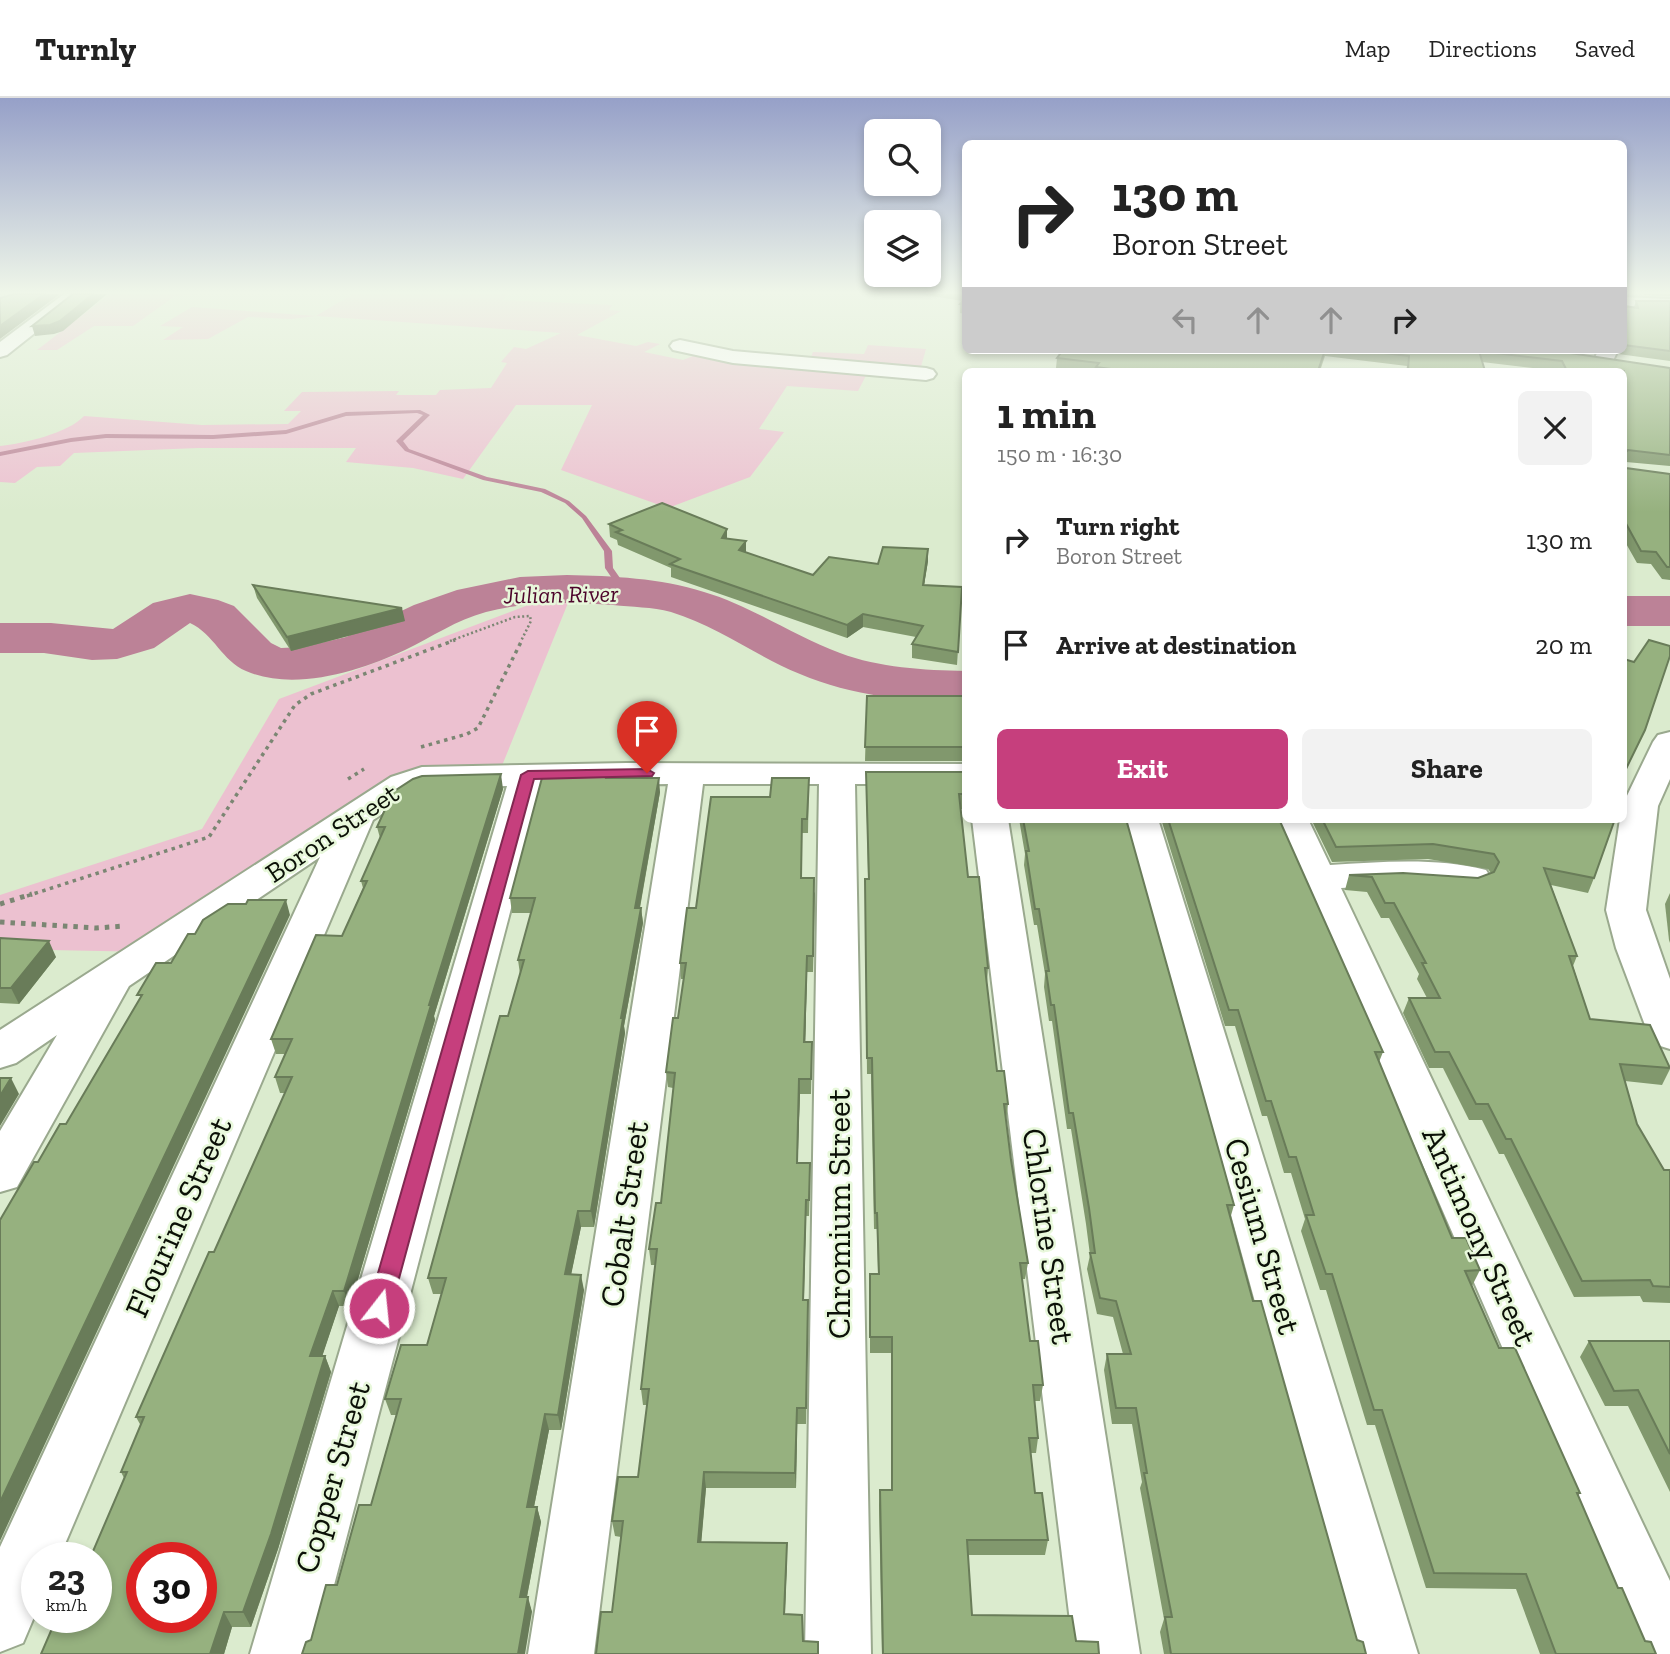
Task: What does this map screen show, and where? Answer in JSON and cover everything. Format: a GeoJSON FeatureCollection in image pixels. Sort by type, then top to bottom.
{"type":"FeatureCollection","features":[{"type":"Feature","properties":{"kind":"street"},"geometry":{"type":"LineString","coordinates":[[842,367],[926,374]]}},
{"type":"Feature","properties":{"kind":"street"},"geometry":{"type":"LineString","coordinates":[[1670,743],[1640,806],[1626,910],[1637,948],[1670,1033]]}},
{"type":"Feature","properties":{"kind":"street","name":"Cobalt Street"},"geometry":{"type":"LineString","coordinates":[[561,1654],[687,773]]}},
{"type":"Feature","properties":{"kind":"street","name":"Chromium Street"},"geometry":{"type":"LineString","coordinates":[[837,773],[838,1654]]}},
{"type":"Feature","properties":{"kind":"street","name":"Boron Street"},"geometry":{"type":"LineString","coordinates":[[0,1052],[113,978],[354,789],[403,784],[422,778],[528,775],[962,774]]}},
{"type":"Feature","properties":{"kind":"street","name":"Copper Street"},"geometry":{"type":"LineString","coordinates":[[282,1654],[528,775]]}},
{"type":"Feature","properties":{"kind":"street","name":"Flourine Street"},"geometry":{"type":"LineString","coordinates":[[0,1620],[354,789]]}},
{"type":"Feature","properties":{"kind":"street","name":"Chlorine Street"},"geometry":{"type":"LineString","coordinates":[[991,823],[1107,1654]]}},
{"type":"Feature","properties":{"kind":"street","name":"Cesium Street"},"geometry":{"type":"LineString","coordinates":[[1141,823],[1385,1654]]}},
{"type":"Feature","properties":{"kind":"street","name":"Antimony Street"},"geometry":{"type":"LineString","coordinates":[[1292,823],[1670,1654]]}},
{"type":"Feature","properties":{"kind":"street"},"geometry":{"type":"LineString","coordinates":[[1317,877],[1398,873],[1472,878]]}},
{"type":"Feature","properties":{"kind":"street"},"geometry":{"type":"LineString","coordinates":[[0,1173],[113,978]]}},
{"type":"Feature","properties":{"kind":"path"},"geometry":{"type":"LineString","coordinates":[[0,904],[202,841],[209,837],[284,719],[295,705],[311,694],[515,617],[530,616],[531,621],[478,727],[467,734],[420,747]]}},
{"type":"Feature","properties":{"kind":"path"},"geometry":{"type":"LineString","coordinates":[[0,922],[96,928],[135,922]]}},
{"type":"Feature","properties":{"kind":"shaded area"},"geometry":{"type":"Polygon","coordinates":[[[505,367],[871,367],[858,391],[787,386],[759,429],[784,432],[750,477],[668,508],[561,470],[592,405],[516,405],[463,479],[413,468],[346,462],[356,448],[198,448],[74,453],[60,466],[37,467],[15,483],[0,482],[0,446],[57,432],[68,428],[84,416],[202,425],[288,424],[301,411],[284,411],[302,392],[399,391],[396,395],[436,395],[440,390],[491,388],[505,367]]]}},
{"type":"Feature","properties":{"kind":"shaded area"},"geometry":{"type":"Polygon","coordinates":[[[879,367],[921,367],[920,370],[879,367]]]}},
{"type":"Feature","properties":{"kind":"shaded area"},"geometry":{"type":"Polygon","coordinates":[[[568,603],[499,773],[422,776],[151,952],[0,949],[0,895],[202,829],[279,699],[531,604],[568,603]]]}},
{"type":"Feature","properties":{"kind":"building"},"geometry":{"type":"Polygon","coordinates":[[[1096,367],[1319,367],[1319,368],[1096,367]]]}},
{"type":"Feature","properties":{"kind":"building"},"geometry":{"type":"Polygon","coordinates":[[[1484,367],[1484,368],[1408,368],[1484,367]]]}},
{"type":"Feature","properties":{"kind":"building"},"geometry":{"type":"Polygon","coordinates":[[[1565,367],[1670,368],[1670,455],[1627,451],[1627,368],[1565,367]]]}},
{"type":"Feature","properties":{"kind":"building"},"geometry":{"type":"Polygon","coordinates":[[[1627,468],[1670,474],[1670,567],[1667,567],[1656,552],[1641,551],[1627,525],[1627,468]]]}},
{"type":"Feature","properties":{"kind":"building"},"geometry":{"type":"Polygon","coordinates":[[[662,503],[727,529],[722,538],[746,541],[739,550],[813,575],[829,557],[878,564],[883,547],[928,549],[923,585],[962,587],[958,652],[912,644],[923,626],[863,614],[847,625],[670,564],[680,559],[616,532],[622,530],[609,524],[662,503]]]}},
{"type":"Feature","properties":{"kind":"building"},"geometry":{"type":"Polygon","coordinates":[[[253,585],[402,608],[287,637],[253,585]]]}},
{"type":"Feature","properties":{"kind":"building"},"geometry":{"type":"Polygon","coordinates":[[[1649,640],[1670,646],[1670,656],[1645,730],[1627,767],[1627,660],[1634,662],[1649,640]]]}},
{"type":"Feature","properties":{"kind":"building"},"geometry":{"type":"Polygon","coordinates":[[[867,696],[962,696],[962,747],[865,747],[867,696]]]}},
{"type":"Feature","properties":{"kind":"building"},"geometry":{"type":"Polygon","coordinates":[[[866,772],[962,772],[962,794],[959,794],[968,877],[979,877],[988,968],[985,968],[997,1071],[1004,1071],[1008,1104],[1004,1104],[1011,1160],[1028,1263],[1020,1263],[1030,1341],[1038,1341],[1043,1385],[1033,1385],[1038,1438],[1029,1438],[1035,1493],[1042,1493],[1048,1540],[967,1540],[972,1615],[1072,1616],[1076,1641],[1098,1642],[1099,1654],[883,1654],[880,1490],[892,1490],[892,1337],[870,1337],[870,1274],[879,1274],[872,1058],[867,1058],[865,879],[869,879],[866,772]]]}},
{"type":"Feature","properties":{"kind":"building"},"geometry":{"type":"Polygon","coordinates":[[[607,773],[606,778],[659,778],[635,908],[641,908],[591,1211],[578,1211],[565,1274],[581,1275],[558,1415],[545,1414],[527,1507],[537,1507],[520,1597],[528,1597],[518,1654],[302,1654],[306,1642],[311,1640],[326,1585],[337,1585],[359,1505],[371,1505],[401,1399],[385,1399],[401,1345],[427,1345],[446,1278],[428,1278],[500,1016],[508,1016],[524,960],[518,960],[535,898],[510,898],[543,774],[607,773]]]}},
{"type":"Feature","properties":{"kind":"building"},"geometry":{"type":"Polygon","coordinates":[[[501,774],[344,1291],[333,1291],[310,1356],[325,1356],[271,1534],[243,1612],[224,1612],[217,1633],[210,1654],[41,1654],[50,1633],[112,1633],[112,1542],[97,1542],[127,1472],[121,1472],[144,1417],[136,1417],[209,1252],[214,1252],[292,1077],[275,1077],[292,1039],[271,1039],[316,935],[342,936],[367,881],[361,881],[385,827],[377,827],[393,792],[422,776],[501,774]]]}},
{"type":"Feature","properties":{"kind":"building"},"geometry":{"type":"Polygon","coordinates":[[[772,778],[809,778],[807,819],[802,819],[801,878],[814,878],[813,956],[807,956],[804,1042],[812,1042],[811,1079],[799,1079],[797,1163],[810,1163],[809,1200],[806,1200],[803,1300],[808,1300],[806,1408],[797,1408],[795,1473],[704,1472],[698,1542],[787,1543],[784,1614],[802,1615],[803,1641],[818,1642],[818,1654],[596,1654],[601,1612],[612,1612],[623,1521],[612,1521],[618,1477],[638,1477],[649,1389],[641,1389],[657,1249],[649,1249],[656,1203],[661,1203],[675,1073],[666,1072],[673,1018],[678,1018],[686,963],[680,963],[687,908],[696,908],[711,797],[770,797],[772,778]]]}},
{"type":"Feature","properties":{"kind":"building"},"geometry":{"type":"Polygon","coordinates":[[[1024,823],[1127,823],[1234,1205],[1227,1205],[1253,1301],[1261,1301],[1357,1640],[1363,1642],[1366,1654],[1171,1654],[1165,1617],[1172,1617],[1144,1473],[1147,1473],[1136,1408],[1116,1408],[1107,1354],[1131,1354],[1116,1301],[1100,1298],[1090,1253],[1095,1253],[1089,1208],[1073,1113],[1069,1113],[1039,909],[1035,909],[1026,851],[1029,851],[1024,823]]]}},
{"type":"Feature","properties":{"kind":"building"},"geometry":{"type":"Polygon","coordinates":[[[1169,823],[1281,823],[1383,1052],[1375,1052],[1452,1238],[1466,1238],[1480,1270],[1465,1271],[1499,1348],[1515,1348],[1580,1493],[1577,1493],[1618,1588],[1622,1588],[1645,1641],[1651,1642],[1656,1654],[1556,1654],[1526,1574],[1434,1573],[1382,1410],[1374,1410],[1332,1274],[1326,1274],[1306,1215],[1314,1215],[1296,1157],[1289,1157],[1271,1101],[1266,1101],[1238,1010],[1229,1010],[1169,823]]]}},
{"type":"Feature","properties":{"kind":"building"},"geometry":{"type":"Polygon","coordinates":[[[1324,823],[1614,823],[1594,878],[1544,868],[1577,956],[1569,956],[1590,1019],[1650,1025],[1670,1068],[1620,1064],[1637,1124],[1664,1170],[1670,1170],[1670,1287],[1653,1286],[1650,1280],[1582,1281],[1511,1139],[1506,1139],[1488,1104],[1476,1104],[1449,1052],[1435,1052],[1409,998],[1440,998],[1422,963],[1426,963],[1394,903],[1385,903],[1372,877],[1349,875],[1403,873],[1478,878],[1494,872],[1499,862],[1494,854],[1433,844],[1336,847],[1324,823]]]}},
{"type":"Feature","properties":{"kind":"building"},"geometry":{"type":"Polygon","coordinates":[[[248,900],[286,900],[0,1502],[0,1220],[60,1124],[66,1124],[142,995],[137,995],[156,963],[171,963],[188,934],[195,934],[203,920],[228,904],[246,904],[248,900]]]}},
{"type":"Feature","properties":{"kind":"building"},"geometry":{"type":"Polygon","coordinates":[[[0,938],[49,941],[11,988],[0,988],[0,938]]]}},
{"type":"Feature","properties":{"kind":"building"},"geometry":{"type":"Polygon","coordinates":[[[0,1078],[11,1078],[0,1096],[0,1078]]]}},
{"type":"Feature","properties":{"kind":"building"},"geometry":{"type":"Polygon","coordinates":[[[1589,1341],[1670,1341],[1670,1454],[1638,1390],[1614,1391],[1589,1341]]]}},
{"type":"Feature","properties":{"kind":"waterway"},"geometry":{"type":"LineString","coordinates":[[0,454],[106,436],[213,437],[286,432],[346,414],[418,411],[427,415],[399,441],[407,450],[485,479],[543,490],[567,502],[584,517],[608,551],[609,568],[625,591]]}},
{"type":"Feature","properties":{"kind":"waterway","name":"Julian River"},"geometry":{"type":"LineString","coordinates":[[0,638],[44,638],[117,644],[136,638],[171,614],[190,608],[216,617],[227,625],[253,654],[265,660],[281,664],[303,663],[364,648],[431,615],[474,600],[543,590],[590,590],[645,594],[686,602],[728,618],[820,664],[856,675],[911,684],[962,687]]}},
{"type":"Feature","properties":{"kind":"waterway","name":"Julian River"},"geometry":{"type":"LineString","coordinates":[[1627,611],[1670,611]]}},
{"type":"Feature","properties":{"kind":"route"},"geometry":{"type":"LineString","coordinates":[[379,1308],[528,775],[647,773]]}}]}
